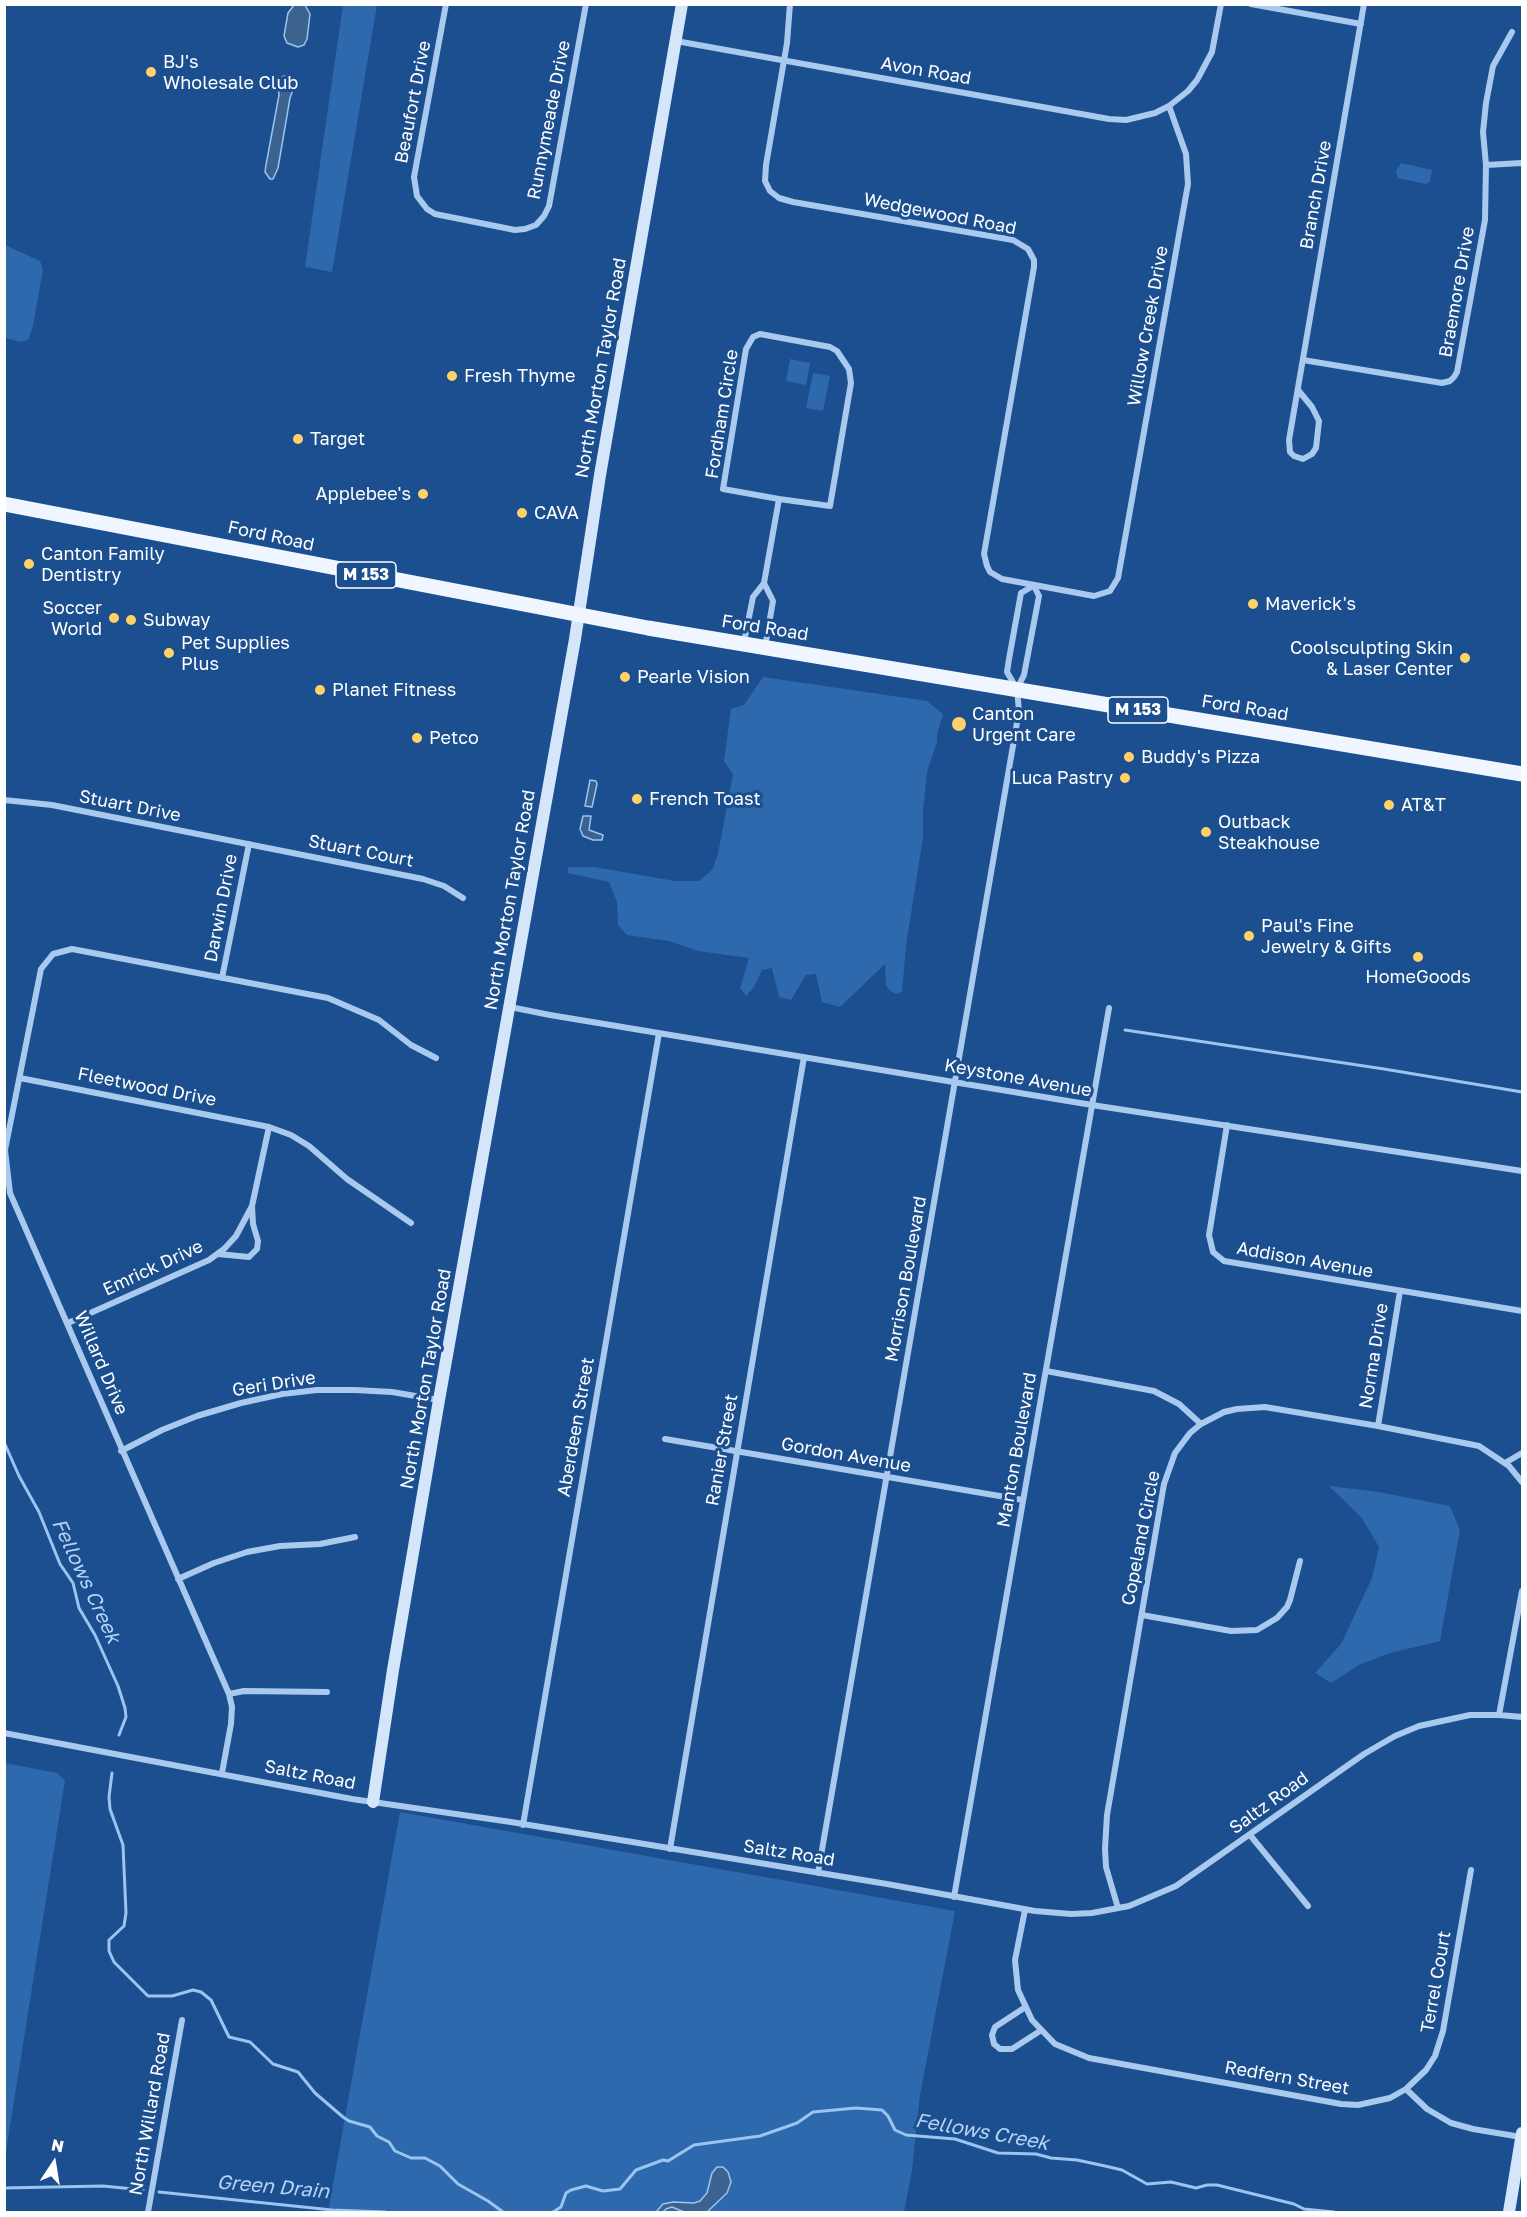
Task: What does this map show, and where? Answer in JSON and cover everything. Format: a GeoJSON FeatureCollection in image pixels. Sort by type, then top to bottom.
{"type":"FeatureCollection","features":[{"type":"Feature","properties":{"kind":"main road","name":"Ford Road"},"geometry":{"type":"LineString","coordinates":[[4,504],[579,616],[1522,774]]}},
{"type":"Feature","properties":{"kind":"street","name":"Beaufort Drive"},"geometry":{"type":"LineString","coordinates":[[421,203],[415,189],[414,177],[446,4]]}},
{"type":"Feature","properties":{"kind":"street","name":"Runnymeade Drive"},"geometry":{"type":"LineString","coordinates":[[421,203],[439,215],[515,230],[531,227],[544,216],[549,206],[586,4]]}},
{"type":"Feature","properties":{"kind":"street","name":"North Morton Taylor Road"},"geometry":{"type":"LineString","coordinates":[[373,1802],[439,1400],[579,616],[600,475],[682,4]]}},
{"type":"Feature","properties":{"kind":"street","name":"Wedgewood Road"},"geometry":{"type":"LineString","coordinates":[[790,4],[784,62],[765,177],[766,186],[774,195],[793,202],[1013,240],[1024,246],[1031,254],[1035,267],[984,554],[987,566],[994,575],[1034,586]]}},
{"type":"Feature","properties":{"kind":"street"},"geometry":{"type":"LineString","coordinates":[[1169,106],[1188,91],[1204,68],[1212,52],[1221,4]]}},
{"type":"Feature","properties":{"kind":"street"},"geometry":{"type":"LineString","coordinates":[[1251,4],[1361,24]]}},
{"type":"Feature","properties":{"kind":"street","name":"Branch Drive"},"geometry":{"type":"LineString","coordinates":[[1298,390],[1312,407],[1319,421],[1316,448],[1312,454],[1303,459],[1294,456],[1289,447],[1298,390],[1303,360],[1364,4]]}},
{"type":"Feature","properties":{"kind":"street"},"geometry":{"type":"LineString","coordinates":[[1512,32],[1493,66],[1483,132],[1486,165],[1522,163]]}},
{"type":"Feature","properties":{"kind":"street","name":"Avon Road"},"geometry":{"type":"LineString","coordinates":[[675,41],[1108,119],[1139,118],[1169,106]]}},
{"type":"Feature","properties":{"kind":"street","name":"Willow Creek Drive"},"geometry":{"type":"LineString","coordinates":[[1034,586],[1098,596],[1110,591],[1118,578],[1188,184],[1186,154],[1169,106]]}},
{"type":"Feature","properties":{"kind":"street","name":"Braemore Drive"},"geometry":{"type":"LineString","coordinates":[[1303,360],[1442,383],[1454,377],[1457,372],[1485,220],[1486,165]]}},
{"type":"Feature","properties":{"kind":"street","name":"Fordham Circle"},"geometry":{"type":"LineString","coordinates":[[760,334],[830,347],[837,351],[849,369],[851,378],[830,506],[779,499],[723,489],[746,349],[753,337],[760,334]]}},
{"type":"Feature","properties":{"kind":"street"},"geometry":{"type":"LineString","coordinates":[[744,644],[753,597],[764,583],[779,499]]}},
{"type":"Feature","properties":{"kind":"street"},"geometry":{"type":"LineString","coordinates":[[764,583],[772,601],[765,648]]}},
{"type":"Feature","properties":{"kind":"street"},"geometry":{"type":"LineString","coordinates":[[1034,586],[1039,596],[1024,675],[1017,689],[1007,672],[1008,665],[1021,593],[1034,586]]}},
{"type":"Feature","properties":{"kind":"street","name":"Morrison Boulevard"},"geometry":{"type":"LineString","coordinates":[[818,1873],[1018,711],[1017,689]]}},
{"type":"Feature","properties":{"kind":"street","name":"Stuart Drive"},"geometry":{"type":"LineString","coordinates":[[4,800],[52,805],[249,844]]}},
{"type":"Feature","properties":{"kind":"street","name":"Stuart Court"},"geometry":{"type":"LineString","coordinates":[[249,844],[423,879],[444,886],[464,898]]}},
{"type":"Feature","properties":{"kind":"street","name":"Darwin Drive"},"geometry":{"type":"LineString","coordinates":[[222,978],[249,844]]}},
{"type":"Feature","properties":{"kind":"street","name":"Willard Drive"},"geometry":{"type":"LineString","coordinates":[[222,978],[80,950],[65,950],[50,957],[39,976],[5,1150],[6,1173],[12,1199],[229,1694],[232,1707],[231,1724],[222,1773]]}},
{"type":"Feature","properties":{"kind":"street"},"geometry":{"type":"LineString","coordinates":[[222,978],[328,998],[346,1004],[379,1020],[411,1045],[436,1059]]}},
{"type":"Feature","properties":{"kind":"street","name":"Keystone Avenue"},"geometry":{"type":"LineString","coordinates":[[510,1007],[1092,1105],[1522,1171]]}},
{"type":"Feature","properties":{"kind":"street","name":"Manton Boulevard"},"geometry":{"type":"LineString","coordinates":[[954,1897],[1109,1008]]}},
{"type":"Feature","properties":{"kind":"street","name":"Aberdeen Street"},"geometry":{"type":"LineString","coordinates":[[523,1825],[659,1033]]}},
{"type":"Feature","properties":{"kind":"street","name":"Ranier Street"},"geometry":{"type":"LineString","coordinates":[[670,1849],[804,1057]]}},
{"type":"Feature","properties":{"kind":"street","name":"Fleetwood Drive"},"geometry":{"type":"LineString","coordinates":[[20,1078],[269,1127],[309,1146],[347,1179],[411,1223]]}},
{"type":"Feature","properties":{"kind":"street","name":"Addison Avenue"},"geometry":{"type":"LineString","coordinates":[[1227,1125],[1209,1235],[1210,1246],[1219,1258],[1229,1263],[1522,1311]]}},
{"type":"Feature","properties":{"kind":"street","name":"Emrick Drive"},"geometry":{"type":"LineString","coordinates":[[218,1254],[249,1257],[257,1249],[258,1241],[253,1224],[252,1206],[269,1127]]}},
{"type":"Feature","properties":{"kind":"street","name":"Emrick Drive"},"geometry":{"type":"LineString","coordinates":[[68,1323],[209,1260],[236,1236],[252,1206]]}},
{"type":"Feature","properties":{"kind":"street","name":"Norma Drive"},"geometry":{"type":"LineString","coordinates":[[1378,1426],[1400,1291]]}},
{"type":"Feature","properties":{"kind":"street"},"geometry":{"type":"LineString","coordinates":[[1046,1371],[1154,1391],[1179,1404],[1201,1424]]}},
{"type":"Feature","properties":{"kind":"street","name":"Geri Drive"},"geometry":{"type":"LineString","coordinates":[[122,1451],[162,1430],[197,1416],[282,1394],[317,1390],[355,1390],[392,1392],[439,1400]]}},
{"type":"Feature","properties":{"kind":"street","name":"Copeland Circle"},"geometry":{"type":"LineString","coordinates":[[1118,1908],[1106,1867],[1105,1828],[1168,1471],[1182,1443],[1201,1424],[1224,1412],[1254,1407],[1378,1426],[1479,1446],[1505,1463],[1522,1482]]}},
{"type":"Feature","properties":{"kind":"street","name":"Gordon Avenue"},"geometry":{"type":"LineString","coordinates":[[665,1439],[1023,1500]]}},
{"type":"Feature","properties":{"kind":"street"},"geometry":{"type":"LineString","coordinates":[[1505,1463],[1522,1453]]}},
{"type":"Feature","properties":{"kind":"street"},"geometry":{"type":"LineString","coordinates":[[178,1579],[247,1552],[280,1546],[320,1544],[355,1537]]}},
{"type":"Feature","properties":{"kind":"street"},"geometry":{"type":"LineString","coordinates":[[1142,1616],[1231,1631],[1257,1630],[1277,1618],[1287,1607],[1300,1561]]}},
{"type":"Feature","properties":{"kind":"street"},"geometry":{"type":"LineString","coordinates":[[1499,1715],[1522,1591]]}},
{"type":"Feature","properties":{"kind":"street"},"geometry":{"type":"LineString","coordinates":[[229,1694],[244,1690],[327,1692]]}},
{"type":"Feature","properties":{"kind":"street","name":"Saltz Road"},"geometry":{"type":"LineString","coordinates":[[4,1733],[373,1802],[818,1873],[1024,1910],[1071,1914],[1118,1908],[1147,1900],[1176,1886],[1364,1754],[1395,1736],[1444,1719],[1499,1715],[1522,1717]]}},
{"type":"Feature","properties":{"kind":"street"},"geometry":{"type":"LineString","coordinates":[[1250,1835],[1308,1906]]}},
{"type":"Feature","properties":{"kind":"street","name":"Terrel Court"},"geometry":{"type":"LineString","coordinates":[[1406,2089],[1426,2070],[1440,2043],[1471,1870]]}},
{"type":"Feature","properties":{"kind":"street","name":"Redfern Street"},"geometry":{"type":"LineString","coordinates":[[1024,1910],[1015,1960],[1018,1990],[1024,2008],[1040,2031],[1064,2049],[1089,2058],[1341,2104],[1375,2103],[1406,2089]]}},
{"type":"Feature","properties":{"kind":"street"},"geometry":{"type":"LineString","coordinates":[[1024,2008],[995,2027],[992,2035],[994,2044],[1004,2050],[1012,2049],[1040,2031]]}},
{"type":"Feature","properties":{"kind":"street","name":"North Willard Road"},"geometry":{"type":"LineString","coordinates":[[148,2212],[182,2020]]}},
{"type":"Feature","properties":{"kind":"street"},"geometry":{"type":"LineString","coordinates":[[1406,2089],[1427,2109],[1452,2123],[1473,2129],[1522,2135],[1509,2212]]}},
{"type":"Feature","properties":{"kind":"shaded area"},"geometry":{"type":"Polygon","coordinates":[[[294,5],[305,5],[310,14],[307,39],[304,45],[298,47],[287,43],[284,36],[288,13],[294,5]]]}},
{"type":"Feature","properties":{"kind":"shaded area"},"geometry":{"type":"Polygon","coordinates":[[[343,5],[377,5],[332,272],[305,267],[343,5]]]}},
{"type":"Feature","properties":{"kind":"shaded area"},"geometry":{"type":"Polygon","coordinates":[[[284,76],[293,79],[294,87],[278,168],[273,179],[270,179],[265,172],[279,95],[278,85],[280,78],[284,76]]]}},
{"type":"Feature","properties":{"kind":"shaded area"},"geometry":{"type":"Polygon","coordinates":[[[1401,163],[1432,170],[1430,182],[1426,184],[1398,178],[1396,171],[1401,163]]]}},
{"type":"Feature","properties":{"kind":"shaded area"},"geometry":{"type":"Polygon","coordinates":[[[5,245],[40,261],[43,269],[33,326],[28,340],[21,342],[5,338],[5,245]]]}},
{"type":"Feature","properties":{"kind":"shaded area"},"geometry":{"type":"Polygon","coordinates":[[[790,359],[810,363],[806,385],[786,381],[790,359]]]}},
{"type":"Feature","properties":{"kind":"shaded area"},"geometry":{"type":"Polygon","coordinates":[[[813,373],[830,376],[823,411],[806,408],[813,373]]]}},
{"type":"Feature","properties":{"kind":"shaded area"},"geometry":{"type":"Polygon","coordinates":[[[763,677],[927,701],[943,714],[927,772],[923,837],[906,946],[902,992],[896,994],[886,985],[885,964],[840,1007],[822,1002],[816,974],[806,975],[791,1000],[779,997],[772,968],[762,970],[754,987],[746,996],[740,988],[749,958],[698,951],[669,941],[627,935],[618,925],[617,902],[609,882],[568,873],[568,867],[594,867],[675,881],[699,881],[712,870],[718,854],[733,774],[724,761],[731,709],[744,705],[763,677]]]}},
{"type":"Feature","properties":{"kind":"shaded area"},"geometry":{"type":"Polygon","coordinates":[[[590,780],[596,781],[597,784],[592,807],[585,806],[590,780]]]}},
{"type":"Feature","properties":{"kind":"shaded area"},"geometry":{"type":"Polygon","coordinates":[[[583,816],[591,816],[589,830],[603,835],[602,840],[593,840],[583,836],[580,829],[583,816]]]}},
{"type":"Feature","properties":{"kind":"shaded area"},"geometry":{"type":"Polygon","coordinates":[[[1329,1486],[1379,1492],[1450,1506],[1460,1530],[1440,1641],[1390,1653],[1359,1665],[1331,1683],[1315,1673],[1341,1644],[1372,1578],[1379,1547],[1362,1518],[1329,1486]]]}},
{"type":"Feature","properties":{"kind":"shaded area"},"geometry":{"type":"Polygon","coordinates":[[[5,1763],[57,1773],[65,1780],[5,2158],[5,1763]]]}},
{"type":"Feature","properties":{"kind":"shaded area"},"geometry":{"type":"Polygon","coordinates":[[[400,1812],[955,1911],[920,2095],[912,2170],[904,2212],[328,2212],[400,1812]]]}},
{"type":"Feature","properties":{"kind":"shaded area"},"geometry":{"type":"Polygon","coordinates":[[[717,2167],[723,2167],[728,2172],[731,2182],[727,2193],[707,2212],[684,2212],[672,2207],[663,2212],[656,2212],[663,2204],[700,2201],[707,2193],[712,2173],[717,2167]]]}},
{"type":"Feature","properties":{"kind":"waterway"},"geometry":{"type":"LineString","coordinates":[[1125,1030],[1522,1092]]}},
{"type":"Feature","properties":{"kind":"waterway","name":"Fellows Creek"},"geometry":{"type":"LineString","coordinates":[[4,1442],[39,1512],[60,1564],[73,1583],[79,1608],[95,1635],[118,1686],[126,1717],[119,1735]]}},
{"type":"Feature","properties":{"kind":"waterway","name":"Fellows Creek"},"geometry":{"type":"LineString","coordinates":[[112,1773],[110,1809],[123,1845],[126,1913],[124,1926],[109,1940],[109,1951],[114,1962],[148,1996],[172,1996],[193,1990],[201,1992],[211,2000],[229,2037],[250,2042],[273,2064],[298,2072],[315,2093],[343,2117],[370,2127],[377,2136],[389,2142],[395,2151],[411,2158],[425,2158],[440,2166],[458,2184],[503,2212]]}},
{"type":"Feature","properties":{"kind":"waterway","name":"Fellows Creek"},"geometry":{"type":"LineString","coordinates":[[553,2212],[561,2207],[566,2193],[571,2190],[586,2186],[603,2191],[620,2189],[636,2170],[663,2160],[668,2161],[694,2145],[760,2136],[797,2123],[813,2112],[856,2108],[882,2110],[895,2130],[906,2135],[955,2139],[998,2153],[1036,2154],[1077,2160],[1122,2170],[1147,2184],[1171,2182],[1196,2188],[1217,2185],[1294,2204],[1304,2209],[1334,2212]]}},
{"type":"Feature","properties":{"kind":"waterway","name":"Green Drain"},"geometry":{"type":"LineString","coordinates":[[4,2188],[103,2186],[143,2190]]}},
{"type":"Feature","properties":{"kind":"waterway","name":"Green Drain"},"geometry":{"type":"LineString","coordinates":[[159,2192],[332,2210],[385,2212]]}},
{"type":"Feature","properties":{"kind":"place","name":"BJ's Wholesale Club"},"geometry":{"type":"Point","coordinates":[151,72]}},
{"type":"Feature","properties":{"kind":"place","name":"Fresh Thyme"},"geometry":{"type":"Point","coordinates":[452,376]}},
{"type":"Feature","properties":{"kind":"place","name":"Target"},"geometry":{"type":"Point","coordinates":[298,439]}},
{"type":"Feature","properties":{"kind":"place","name":"Applebee's"},"geometry":{"type":"Point","coordinates":[423,494]}},
{"type":"Feature","properties":{"kind":"place","name":"CAVA"},"geometry":{"type":"Point","coordinates":[522,513]}},
{"type":"Feature","properties":{"kind":"place","name":"Canton Family Dentistry"},"geometry":{"type":"Point","coordinates":[29,564]}},
{"type":"Feature","properties":{"kind":"place","name":"Maverick's"},"geometry":{"type":"Point","coordinates":[1253,604]}},
{"type":"Feature","properties":{"kind":"place","name":"Soccer World"},"geometry":{"type":"Point","coordinates":[114,618]}},
{"type":"Feature","properties":{"kind":"place","name":"Subway"},"geometry":{"type":"Point","coordinates":[131,620]}},
{"type":"Feature","properties":{"kind":"place","name":"Pet Supplies Plus"},"geometry":{"type":"Point","coordinates":[169,653]}},
{"type":"Feature","properties":{"kind":"place","name":"Coolsculpting Skin & Laser Center"},"geometry":{"type":"Point","coordinates":[1465,658]}},
{"type":"Feature","properties":{"kind":"place","name":"Pearle Vision"},"geometry":{"type":"Point","coordinates":[625,677]}},
{"type":"Feature","properties":{"kind":"place","name":"Planet Fitness"},"geometry":{"type":"Point","coordinates":[320,690]}},
{"type":"Feature","properties":{"kind":"place","name":"Canton Urgent Care"},"geometry":{"type":"Point","coordinates":[959,724]}},
{"type":"Feature","properties":{"kind":"place","name":"Petco"},"geometry":{"type":"Point","coordinates":[417,738]}},
{"type":"Feature","properties":{"kind":"place","name":"Buddy's Pizza"},"geometry":{"type":"Point","coordinates":[1129,757]}},
{"type":"Feature","properties":{"kind":"place","name":"Luca Pastry"},"geometry":{"type":"Point","coordinates":[1125,778]}},
{"type":"Feature","properties":{"kind":"place","name":"French Toast"},"geometry":{"type":"Point","coordinates":[637,799]}},
{"type":"Feature","properties":{"kind":"place","name":"AT&T"},"geometry":{"type":"Point","coordinates":[1389,805]}},
{"type":"Feature","properties":{"kind":"place","name":"Outback Steakhouse"},"geometry":{"type":"Point","coordinates":[1206,832]}},
{"type":"Feature","properties":{"kind":"place","name":"Paul's Fine Jewelry & Gifts"},"geometry":{"type":"Point","coordinates":[1249,936]}},
{"type":"Feature","properties":{"kind":"place","name":"HomeGoods"},"geometry":{"type":"Point","coordinates":[1418,957]}}]}
